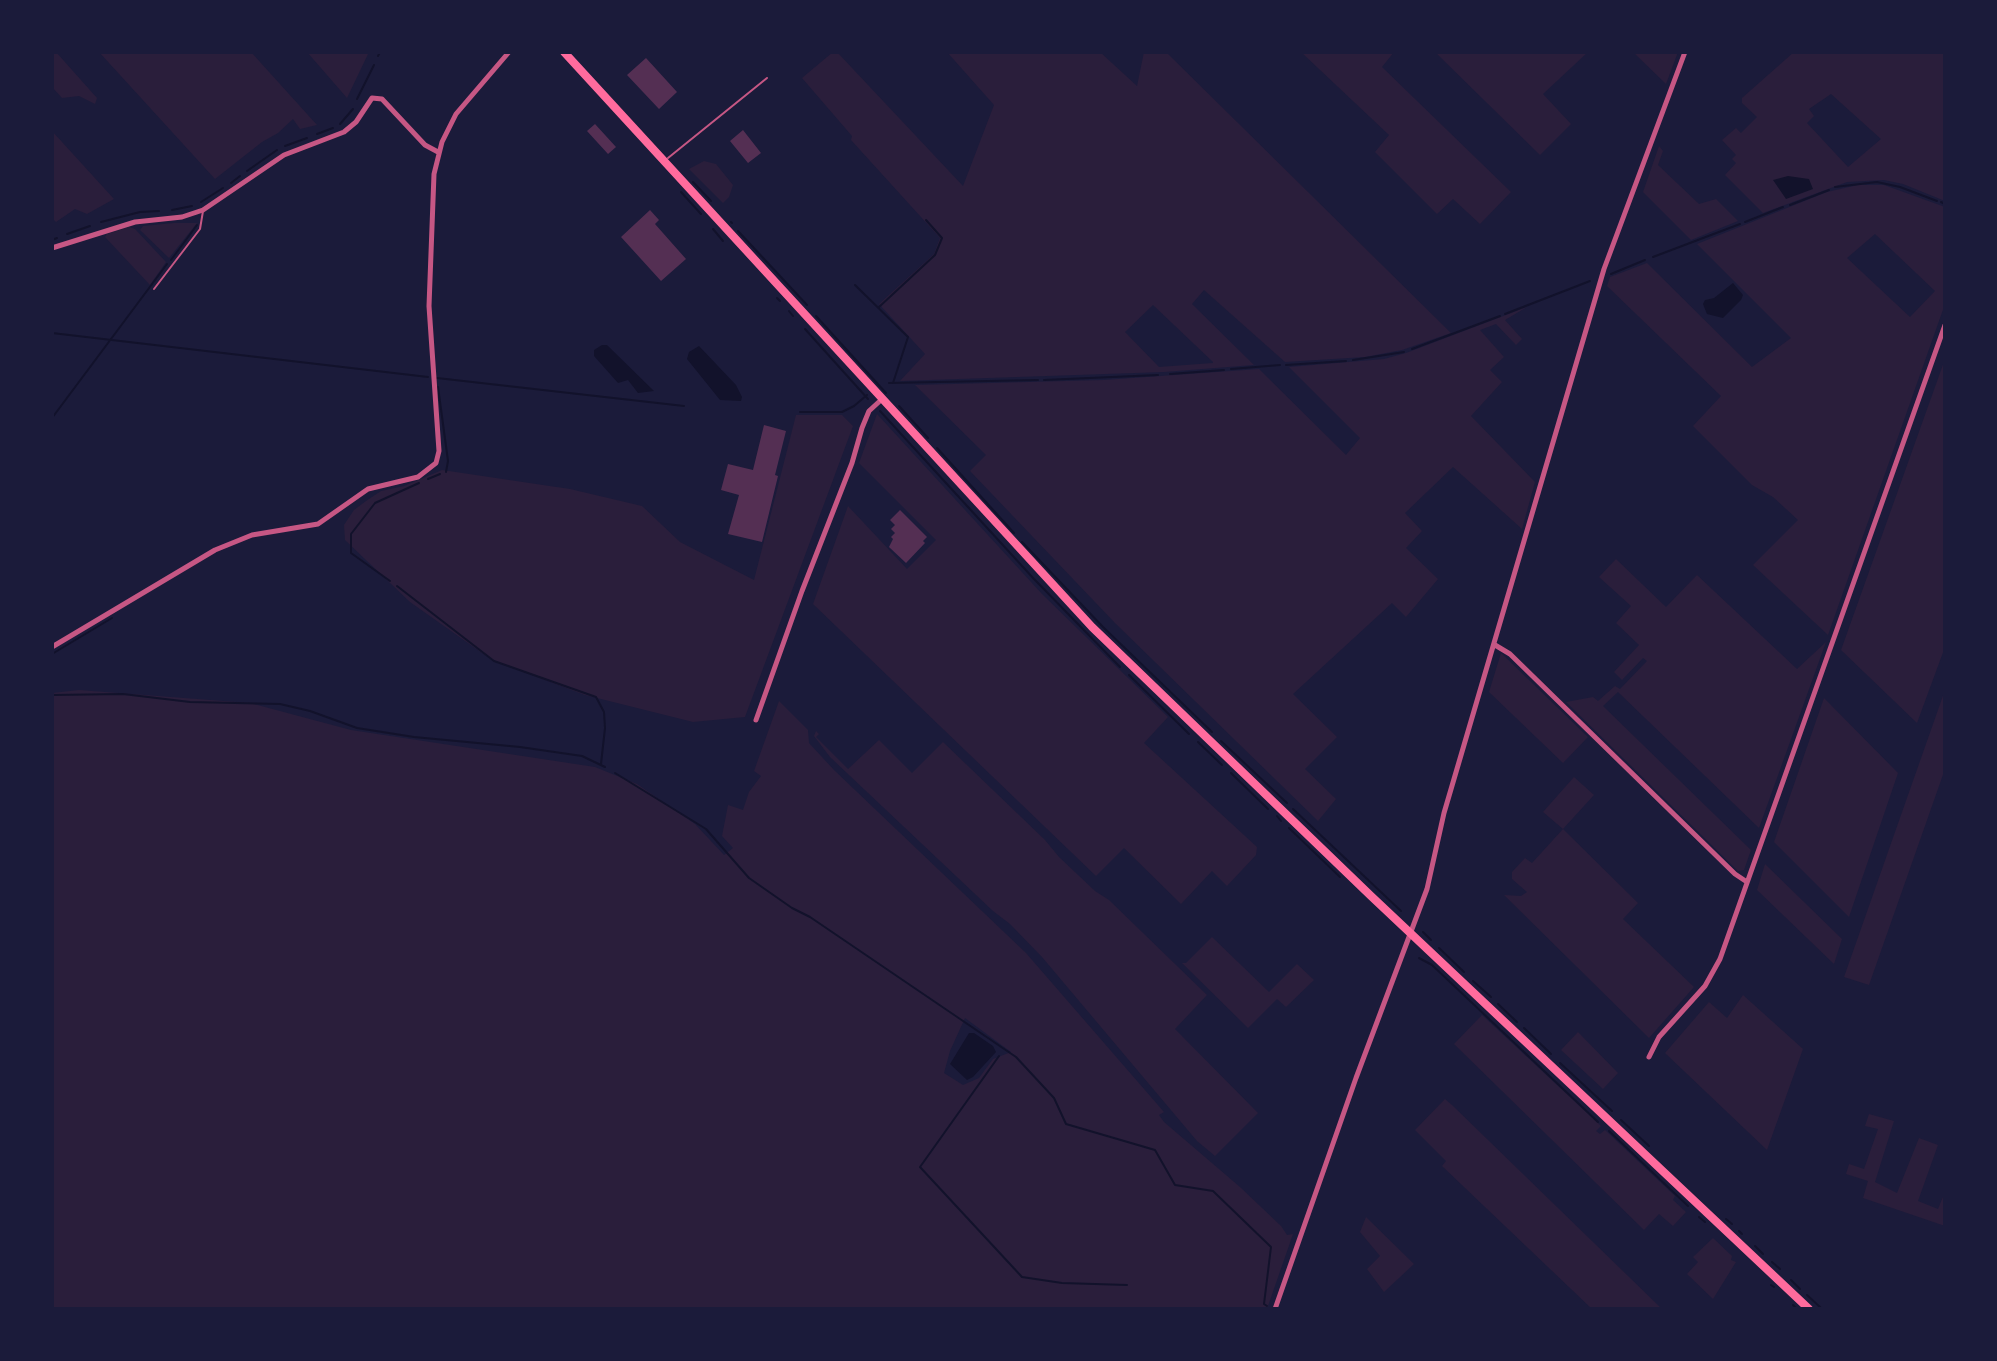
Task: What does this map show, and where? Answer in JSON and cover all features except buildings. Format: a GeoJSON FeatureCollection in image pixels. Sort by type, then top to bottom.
{"type":"FeatureCollection","features":[{"type":"Feature","properties":{"kind":"main road"},"geometry":{"type":"LineString","coordinates":[[564,52],[1092,627],[1809,1309]]}},
{"type":"Feature","properties":{"kind":"street"},"geometry":{"type":"LineString","coordinates":[[52,647],[215,550],[252,535],[318,524],[368,489],[411,479],[436,463],[439,451],[432,375],[429,272],[432,185],[438,152],[459,109],[509,52]]}},
{"type":"Feature","properties":{"kind":"street"},"geometry":{"type":"LineString","coordinates":[[1275,1309],[1427,889],[1440,827],[1604,269],[1685,52]]}},
{"type":"Feature","properties":{"kind":"street"},"geometry":{"type":"LineString","coordinates":[[52,248],[135,222],[182,217],[203,210],[284,155],[344,132],[356,122],[372,98],[382,99],[425,145],[438,152]]}},
{"type":"Feature","properties":{"kind":"street"},"geometry":{"type":"LineString","coordinates":[[1649,1057],[1659,1037],[1701,992],[1713,973],[1945,325]]}},
{"type":"Feature","properties":{"kind":"street"},"geometry":{"type":"LineString","coordinates":[[756,720],[852,463],[862,428],[869,411],[881,400]]}},
{"type":"Feature","properties":{"kind":"street"},"geometry":{"type":"LineString","coordinates":[[1495,645],[1510,654],[1735,874],[1747,882]]}},
{"type":"Feature","properties":{"kind":"lane"},"geometry":{"type":"LineString","coordinates":[[664,162],[767,78]]}},
{"type":"Feature","properties":{"kind":"lane"},"geometry":{"type":"LineString","coordinates":[[154,289],[200,229],[203,210]]}},
{"type":"Feature","properties":{"kind":"shaded area"},"geometry":{"type":"Polygon","coordinates":[[[52,52],[56,52],[97,98],[95,104],[79,96],[62,98],[52,87],[52,52]]]}},
{"type":"Feature","properties":{"kind":"shaded area"},"geometry":{"type":"Polygon","coordinates":[[[99,52],[251,52],[317,125],[300,129],[293,119],[215,179],[99,52]]]}},
{"type":"Feature","properties":{"kind":"shaded area"},"geometry":{"type":"Polygon","coordinates":[[[307,52],[369,52],[347,98],[307,52]]]}},
{"type":"Feature","properties":{"kind":"shaded area"},"geometry":{"type":"Polygon","coordinates":[[[837,52],[963,186],[994,105],[947,52],[1100,52],[1137,86],[1144,52],[1166,52],[1451,333],[1402,350],[1365,357],[1285,362],[1204,290],[1192,304],[1254,365],[1164,372],[900,381],[925,354],[879,304],[934,254],[940,238],[851,140],[852,136],[802,78],[837,52]],[[1153,305],[1125,332],[1159,367],[1213,362],[1153,305]]]}},
{"type":"Feature","properties":{"kind":"shaded area"},"geometry":{"type":"Polygon","coordinates":[[[1301,52],[1394,52],[1382,67],[1511,192],[1480,224],[1453,199],[1437,214],[1375,152],[1389,135],[1301,52]]]}},
{"type":"Feature","properties":{"kind":"shaded area"},"geometry":{"type":"Polygon","coordinates":[[[1435,52],[1588,52],[1543,94],[1571,124],[1540,155],[1435,52]]]}},
{"type":"Feature","properties":{"kind":"shaded area"},"geometry":{"type":"Polygon","coordinates":[[[1633,52],[1678,52],[1666,84],[1633,52]]]}},
{"type":"Feature","properties":{"kind":"shaded area"},"geometry":{"type":"Polygon","coordinates":[[[1794,52],[1945,52],[1945,201],[1903,184],[1884,180],[1847,182],[1763,213],[1725,175],[1736,163],[1732,159],[1736,155],[1722,140],[1736,128],[1741,133],[1757,117],[1742,103],[1742,98],[1794,52]],[[1831,94],[1809,109],[1814,116],[1807,123],[1848,167],[1881,139],[1831,94]]]}},
{"type":"Feature","properties":{"kind":"shaded area"},"geometry":{"type":"Polygon","coordinates":[[[52,131],[114,199],[87,214],[75,209],[56,222],[52,218],[52,131]]]}},
{"type":"Feature","properties":{"kind":"shaded area"},"geometry":{"type":"Polygon","coordinates":[[[1659,146],[1663,151],[1658,165],[1699,204],[1716,199],[1738,221],[1691,240],[1643,192],[1659,146]]]}},
{"type":"Feature","properties":{"kind":"shaded area"},"geometry":{"type":"Polygon","coordinates":[[[704,161],[716,164],[733,185],[723,203],[689,169],[704,161]]]}},
{"type":"Feature","properties":{"kind":"shaded area"},"geometry":{"type":"Polygon","coordinates":[[[1788,176],[1809,179],[1813,189],[1786,199],[1773,180],[1788,176]]]}},
{"type":"Feature","properties":{"kind":"shaded area"},"geometry":{"type":"Polygon","coordinates":[[[1858,185],[1884,185],[1945,207],[1945,304],[1828,635],[1753,565],[1798,520],[1773,497],[1752,485],[1693,426],[1721,396],[1607,286],[1610,277],[1647,263],[1752,367],[1791,338],[1697,244],[1827,192],[1858,185]],[[1875,234],[1847,258],[1910,317],[1935,291],[1875,234]]]}},
{"type":"Feature","properties":{"kind":"shaded area"},"geometry":{"type":"Polygon","coordinates":[[[197,223],[169,258],[140,230],[143,226],[197,223]]]}},
{"type":"Feature","properties":{"kind":"shaded area"},"geometry":{"type":"Polygon","coordinates":[[[129,227],[135,229],[166,262],[150,285],[105,237],[129,227]]]}},
{"type":"Feature","properties":{"kind":"shaded area"},"geometry":{"type":"Polygon","coordinates":[[[1733,283],[1743,295],[1741,300],[1723,318],[1707,314],[1703,304],[1705,300],[1714,298],[1733,283]]]}},
{"type":"Feature","properties":{"kind":"shaded area"},"geometry":{"type":"Polygon","coordinates":[[[1527,307],[1505,320],[1522,339],[1516,345],[1496,324],[1480,330],[1504,357],[1490,370],[1502,382],[1471,416],[1535,482],[1522,529],[1453,467],[1405,513],[1422,531],[1406,548],[1438,579],[1406,617],[1392,603],[1293,694],[1337,737],[1305,769],[1336,799],[1318,821],[1115,623],[970,471],[986,455],[915,385],[1104,380],[1259,369],[1346,455],[1360,438],[1289,367],[1384,359],[1527,307]]]}},
{"type":"Feature","properties":{"kind":"shaded area"},"geometry":{"type":"Polygon","coordinates":[[[607,345],[654,391],[638,393],[628,380],[618,383],[594,356],[594,350],[607,345]]]}},
{"type":"Feature","properties":{"kind":"shaded area"},"geometry":{"type":"Polygon","coordinates":[[[699,346],[736,385],[741,401],[720,400],[687,359],[689,352],[699,346]]]}},
{"type":"Feature","properties":{"kind":"shaded area"},"geometry":{"type":"Polygon","coordinates":[[[1945,359],[1945,647],[1917,723],[1841,650],[1945,359]]]}},
{"type":"Feature","properties":{"kind":"shaded area"},"geometry":{"type":"Polygon","coordinates":[[[877,414],[1042,594],[1168,717],[1144,743],[1257,847],[1256,855],[1227,886],[1212,871],[1181,904],[1124,848],[1096,876],[813,604],[848,506],[907,569],[936,540],[859,463],[877,414]]]}},
{"type":"Feature","properties":{"kind":"shaded area"},"geometry":{"type":"Polygon","coordinates":[[[796,415],[842,415],[853,426],[745,717],[693,722],[585,695],[492,660],[410,602],[345,540],[344,525],[354,510],[366,501],[381,491],[404,486],[442,470],[570,489],[642,506],[680,542],[754,580],[796,415]]]}},
{"type":"Feature","properties":{"kind":"shaded area"},"geometry":{"type":"Polygon","coordinates":[[[1616,559],[1666,607],[1697,575],[1797,669],[1826,642],[1759,828],[1618,692],[1603,706],[1751,850],[1744,870],[1738,871],[1566,702],[1593,697],[1598,701],[1615,686],[1620,689],[1647,661],[1643,658],[1622,680],[1614,672],[1639,645],[1616,623],[1631,606],[1599,577],[1616,559]]]}},
{"type":"Feature","properties":{"kind":"shaded area"},"geometry":{"type":"Polygon","coordinates":[[[1501,653],[1588,737],[1563,763],[1489,692],[1501,653]]]}},
{"type":"Feature","properties":{"kind":"shaded area"},"geometry":{"type":"Polygon","coordinates":[[[79,690],[250,703],[351,730],[595,767],[637,784],[695,824],[724,855],[733,848],[722,836],[728,805],[743,810],[749,792],[761,776],[754,771],[779,701],[808,730],[809,743],[834,770],[1026,953],[1164,1112],[1159,1115],[1164,1122],[1240,1187],[1287,1235],[1293,1234],[1267,1309],[52,1309],[52,693],[79,690]],[[965,1018],[944,1073],[963,1085],[979,1078],[993,1059],[1011,1052],[965,1018]]]}},
{"type":"Feature","properties":{"kind":"shaded area"},"geometry":{"type":"Polygon","coordinates":[[[1945,690],[1945,769],[1869,985],[1844,977],[1945,690]]]}},
{"type":"Feature","properties":{"kind":"shaded area"},"geometry":{"type":"Polygon","coordinates":[[[1824,698],[1898,773],[1849,917],[1774,842],[1824,698]]]}},
{"type":"Feature","properties":{"kind":"shaded area"},"geometry":{"type":"Polygon","coordinates":[[[816,731],[819,734],[816,737],[848,769],[879,740],[912,773],[943,742],[1059,857],[1109,900],[1207,995],[1175,1029],[1258,1113],[1215,1156],[1197,1141],[1042,957],[830,757],[814,736],[816,731]]]}},
{"type":"Feature","properties":{"kind":"shaded area"},"geometry":{"type":"Polygon","coordinates":[[[1574,777],[1594,795],[1563,829],[1543,812],[1574,777]]]}},
{"type":"Feature","properties":{"kind":"shaded area"},"geometry":{"type":"Polygon","coordinates":[[[1563,829],[1638,903],[1623,919],[1694,987],[1649,1038],[1504,895],[1521,896],[1527,892],[1512,879],[1512,872],[1525,858],[1532,863],[1563,829]]]}},
{"type":"Feature","properties":{"kind":"shaded area"},"geometry":{"type":"Polygon","coordinates":[[[1765,864],[1842,939],[1834,964],[1757,890],[1765,864]]]}},
{"type":"Feature","properties":{"kind":"shaded area"},"geometry":{"type":"Polygon","coordinates":[[[1212,937],[1269,992],[1297,964],[1314,980],[1286,1007],[1277,999],[1248,1028],[1182,963],[1186,963],[1212,937]]]}},
{"type":"Feature","properties":{"kind":"shaded area"},"geometry":{"type":"Polygon","coordinates":[[[1743,995],[1803,1049],[1767,1150],[1665,1053],[1709,1002],[1727,1018],[1743,995]]]}},
{"type":"Feature","properties":{"kind":"shaded area"},"geometry":{"type":"Polygon","coordinates":[[[1482,1015],[1601,1126],[1596,1131],[1600,1134],[1605,1130],[1675,1196],[1673,1200],[1686,1212],[1673,1226],[1659,1214],[1644,1230],[1454,1044],[1482,1015]]]}},
{"type":"Feature","properties":{"kind":"shaded area"},"geometry":{"type":"Polygon","coordinates":[[[1578,1032],[1618,1073],[1603,1089],[1561,1050],[1578,1032]]]}},
{"type":"Feature","properties":{"kind":"shaded area"},"geometry":{"type":"Polygon","coordinates":[[[969,1033],[993,1046],[996,1052],[967,1080],[950,1064],[969,1033]]]}},
{"type":"Feature","properties":{"kind":"shaded area"},"geometry":{"type":"Polygon","coordinates":[[[1445,1099],[1662,1309],[1592,1309],[1442,1166],[1446,1161],[1415,1130],[1445,1099]]]}},
{"type":"Feature","properties":{"kind":"shaded area"},"geometry":{"type":"Polygon","coordinates":[[[1869,1114],[1894,1121],[1875,1182],[1897,1193],[1919,1138],[1938,1145],[1918,1201],[1938,1209],[1945,1192],[1945,1226],[1863,1198],[1868,1181],[1846,1174],[1849,1164],[1864,1169],[1878,1129],[1865,1126],[1869,1114]]]}},
{"type":"Feature","properties":{"kind":"shaded area"},"geometry":{"type":"Polygon","coordinates":[[[1366,1217],[1414,1264],[1384,1292],[1367,1269],[1380,1256],[1360,1232],[1366,1217]]]}},
{"type":"Feature","properties":{"kind":"shaded area"},"geometry":{"type":"Polygon","coordinates":[[[1713,1238],[1736,1262],[1713,1299],[1687,1274],[1698,1262],[1693,1257],[1713,1238]]]}},
{"type":"Feature","properties":{"kind":"waterway"},"geometry":{"type":"LineString","coordinates":[[378,56],[380,52]]}},
{"type":"Feature","properties":{"kind":"waterway"},"geometry":{"type":"LineString","coordinates":[[357,99],[374,65]]}},
{"type":"Feature","properties":{"kind":"waterway"},"geometry":{"type":"LineString","coordinates":[[340,124],[353,109]]}},
{"type":"Feature","properties":{"kind":"waterway"},"geometry":{"type":"LineString","coordinates":[[317,134],[333,128]]}},
{"type":"Feature","properties":{"kind":"waterway"},"geometry":{"type":"LineString","coordinates":[[285,146],[307,138]]}},
{"type":"Feature","properties":{"kind":"waterway"},"geometry":{"type":"LineString","coordinates":[[247,171],[277,150]]}},
{"type":"Feature","properties":{"kind":"waterway"},"geometry":{"type":"LineString","coordinates":[[231,183],[240,176]]}},
{"type":"Feature","properties":{"kind":"waterway"},"geometry":{"type":"LineString","coordinates":[[693,182],[711,201]]}},
{"type":"Feature","properties":{"kind":"waterway"},"geometry":{"type":"LineString","coordinates":[[1835,187],[1877,182],[1937,201]]}},
{"type":"Feature","properties":{"kind":"waterway"},"geometry":{"type":"LineString","coordinates":[[201,202],[223,188]]}},
{"type":"Feature","properties":{"kind":"waterway"},"geometry":{"type":"LineString","coordinates":[[1790,205],[1829,190]]}},
{"type":"Feature","properties":{"kind":"waterway"},"geometry":{"type":"LineString","coordinates":[[681,192],[701,214]]}},
{"type":"Feature","properties":{"kind":"waterway"},"geometry":{"type":"LineString","coordinates":[[1941,202],[1945,204]]}},
{"type":"Feature","properties":{"kind":"waterway"},"geometry":{"type":"LineString","coordinates":[[172,210],[192,206]]}},
{"type":"Feature","properties":{"kind":"waterway"},"geometry":{"type":"LineString","coordinates":[[1745,222],[1783,207]]}},
{"type":"Feature","properties":{"kind":"waterway"},"geometry":{"type":"LineString","coordinates":[[101,222],[140,212],[159,211]]}},
{"type":"Feature","properties":{"kind":"waterway"},"geometry":{"type":"LineString","coordinates":[[879,307],[935,255],[942,238],[926,220]]}},
{"type":"Feature","properties":{"kind":"waterway"},"geometry":{"type":"LineString","coordinates":[[1653,257],[1740,224]]}},
{"type":"Feature","properties":{"kind":"waterway"},"geometry":{"type":"LineString","coordinates":[[171,260],[197,225]]}},
{"type":"Feature","properties":{"kind":"waterway"},"geometry":{"type":"LineString","coordinates":[[67,234],[90,226]]}},
{"type":"Feature","properties":{"kind":"waterway"},"geometry":{"type":"LineString","coordinates":[[713,229],[723,241]]}},
{"type":"Feature","properties":{"kind":"waterway"},"geometry":{"type":"LineString","coordinates":[[738,231],[807,305]]}},
{"type":"Feature","properties":{"kind":"waterway"},"geometry":{"type":"LineString","coordinates":[[52,240],[57,238]]}},
{"type":"Feature","properties":{"kind":"waterway"},"geometry":{"type":"LineString","coordinates":[[1611,274],[1645,260]]}},
{"type":"Feature","properties":{"kind":"waterway"},"geometry":{"type":"LineString","coordinates":[[52,418],[167,264]]}},
{"type":"Feature","properties":{"kind":"waterway"},"geometry":{"type":"LineString","coordinates":[[1505,314],[1590,281]]}},
{"type":"Feature","properties":{"kind":"waterway"},"geometry":{"type":"LineString","coordinates":[[855,285],[908,337],[893,383]]}},
{"type":"Feature","properties":{"kind":"waterway"},"geometry":{"type":"LineString","coordinates":[[777,298],[780,301]]}},
{"type":"Feature","properties":{"kind":"waterway"},"geometry":{"type":"LineString","coordinates":[[789,311],[793,316]]}},
{"type":"Feature","properties":{"kind":"waterway"},"geometry":{"type":"LineString","coordinates":[[816,316],[886,393]]}},
{"type":"Feature","properties":{"kind":"waterway"},"geometry":{"type":"LineString","coordinates":[[1412,349],[1500,316]]}},
{"type":"Feature","properties":{"kind":"waterway"},"geometry":{"type":"LineString","coordinates":[[805,329],[868,399]]}},
{"type":"Feature","properties":{"kind":"waterway"},"geometry":{"type":"LineString","coordinates":[[52,333],[428,377]]}},
{"type":"Feature","properties":{"kind":"waterway"},"geometry":{"type":"LineString","coordinates":[[1353,360],[1404,352]]}},
{"type":"Feature","properties":{"kind":"waterway"},"geometry":{"type":"LineString","coordinates":[[1286,365],[1346,361]]}},
{"type":"Feature","properties":{"kind":"waterway"},"geometry":{"type":"LineString","coordinates":[[1231,369],[1280,365]]}},
{"type":"Feature","properties":{"kind":"waterway"},"geometry":{"type":"LineString","coordinates":[[1170,374],[1224,370]]}},
{"type":"Feature","properties":{"kind":"waterway"},"geometry":{"type":"LineString","coordinates":[[1044,380],[1158,375]]}},
{"type":"Feature","properties":{"kind":"waterway"},"geometry":{"type":"LineString","coordinates":[[437,378],[684,406]]}},
{"type":"Feature","properties":{"kind":"waterway"},"geometry":{"type":"LineString","coordinates":[[889,383],[1038,380]]}},
{"type":"Feature","properties":{"kind":"waterway"},"geometry":{"type":"LineString","coordinates":[[438,387],[448,461],[446,472]]}},
{"type":"Feature","properties":{"kind":"waterway"},"geometry":{"type":"LineString","coordinates":[[800,412],[842,412],[867,395]]}},
{"type":"Feature","properties":{"kind":"waterway"},"geometry":{"type":"LineString","coordinates":[[899,406],[928,438]]}},
{"type":"Feature","properties":{"kind":"waterway"},"geometry":{"type":"LineString","coordinates":[[880,411],[1034,579],[1120,667]]}},
{"type":"Feature","properties":{"kind":"waterway"},"geometry":{"type":"LineString","coordinates":[[937,448],[1014,533]]}},
{"type":"Feature","properties":{"kind":"waterway"},"geometry":{"type":"LineString","coordinates":[[428,479],[440,474]]}},
{"type":"Feature","properties":{"kind":"waterway"},"geometry":{"type":"LineString","coordinates":[[390,581],[351,553],[351,534],[375,503],[419,483]]}},
{"type":"Feature","properties":{"kind":"waterway"},"geometry":{"type":"LineString","coordinates":[[1022,542],[1103,627],[1212,732]]}},
{"type":"Feature","properties":{"kind":"waterway"},"geometry":{"type":"LineString","coordinates":[[397,586],[494,661],[596,697],[604,712],[601,764]]}},
{"type":"Feature","properties":{"kind":"waterway"},"geometry":{"type":"LineString","coordinates":[[52,654],[112,618]]}},
{"type":"Feature","properties":{"kind":"waterway"},"geometry":{"type":"LineString","coordinates":[[1129,675],[1189,734]]}},
{"type":"Feature","properties":{"kind":"waterway"},"geometry":{"type":"LineString","coordinates":[[52,695],[123,694],[190,702],[280,704],[357,728],[582,756],[605,767]]}},
{"type":"Feature","properties":{"kind":"waterway"},"geometry":{"type":"LineString","coordinates":[[1221,741],[1287,803]]}},
{"type":"Feature","properties":{"kind":"waterway"},"geometry":{"type":"LineString","coordinates":[[1198,742],[1222,765]]}},
{"type":"Feature","properties":{"kind":"waterway"},"geometry":{"type":"LineString","coordinates":[[615,773],[706,829],[749,878],[1016,1057],[1054,1098],[1066,1124],[1155,1150],[1175,1185],[1213,1191],[1271,1247],[1264,1304],[1267,1306]]}},
{"type":"Feature","properties":{"kind":"waterway"},"geometry":{"type":"LineString","coordinates":[[1231,773],[1268,809]]}},
{"type":"Feature","properties":{"kind":"waterway"},"geometry":{"type":"LineString","coordinates":[[1293,809],[1401,911]]}},
{"type":"Feature","properties":{"kind":"waterway"},"geometry":{"type":"LineString","coordinates":[[1277,816],[1281,821]]}},
{"type":"Feature","properties":{"kind":"waterway"},"geometry":{"type":"LineString","coordinates":[[1289,828],[1340,877]]}},
{"type":"Feature","properties":{"kind":"waterway"},"geometry":{"type":"LineString","coordinates":[[1423,932],[1431,940]]}},
{"type":"Feature","properties":{"kind":"waterway"},"geometry":{"type":"LineString","coordinates":[[1439,948],[1464,972]]}},
{"type":"Feature","properties":{"kind":"waterway"},"geometry":{"type":"LineString","coordinates":[[1419,958],[1432,965],[1598,1122]]}},
{"type":"Feature","properties":{"kind":"waterway"},"geometry":{"type":"LineString","coordinates":[[1473,981],[1491,997]]}},
{"type":"Feature","properties":{"kind":"waterway"},"geometry":{"type":"LineString","coordinates":[[1498,1004],[1517,1022]]}},
{"type":"Feature","properties":{"kind":"waterway"},"geometry":{"type":"LineString","coordinates":[[1524,1028],[1551,1054]]}},
{"type":"Feature","properties":{"kind":"waterway"},"geometry":{"type":"LineString","coordinates":[[999,1056],[920,1167],[1022,1277],[1062,1283],[1127,1285]]}},
{"type":"Feature","properties":{"kind":"waterway"},"geometry":{"type":"LineString","coordinates":[[1560,1063],[1612,1111]]}},
{"type":"Feature","properties":{"kind":"waterway"},"geometry":{"type":"LineString","coordinates":[[1621,1120],[1649,1146]]}},
{"type":"Feature","properties":{"kind":"waterway"},"geometry":{"type":"LineString","coordinates":[[1609,1131],[1688,1206]]}},
{"type":"Feature","properties":{"kind":"waterway"},"geometry":{"type":"LineString","coordinates":[[1699,1217],[1705,1222]]}},
{"type":"Feature","properties":{"kind":"waterway"},"geometry":{"type":"LineString","coordinates":[[1726,1219],[1732,1224]]}},
{"type":"Feature","properties":{"kind":"waterway"},"geometry":{"type":"LineString","coordinates":[[1739,1231],[1742,1234]]}},
{"type":"Feature","properties":{"kind":"waterway"},"geometry":{"type":"LineString","coordinates":[[1755,1246],[1763,1254]]}},
{"type":"Feature","properties":{"kind":"waterway"},"geometry":{"type":"LineString","coordinates":[[1772,1262],[1780,1269]]}},
{"type":"Feature","properties":{"kind":"waterway"},"geometry":{"type":"LineString","coordinates":[[1791,1280],[1800,1289]]}},
{"type":"Feature","properties":{"kind":"waterway"},"geometry":{"type":"LineString","coordinates":[[1807,1295],[1821,1308]]}},
{"type":"Feature","properties":{"kind":"waterway"},"geometry":{"type":"LineString","coordinates":[[1793,1305],[1797,1309]]}}]}
